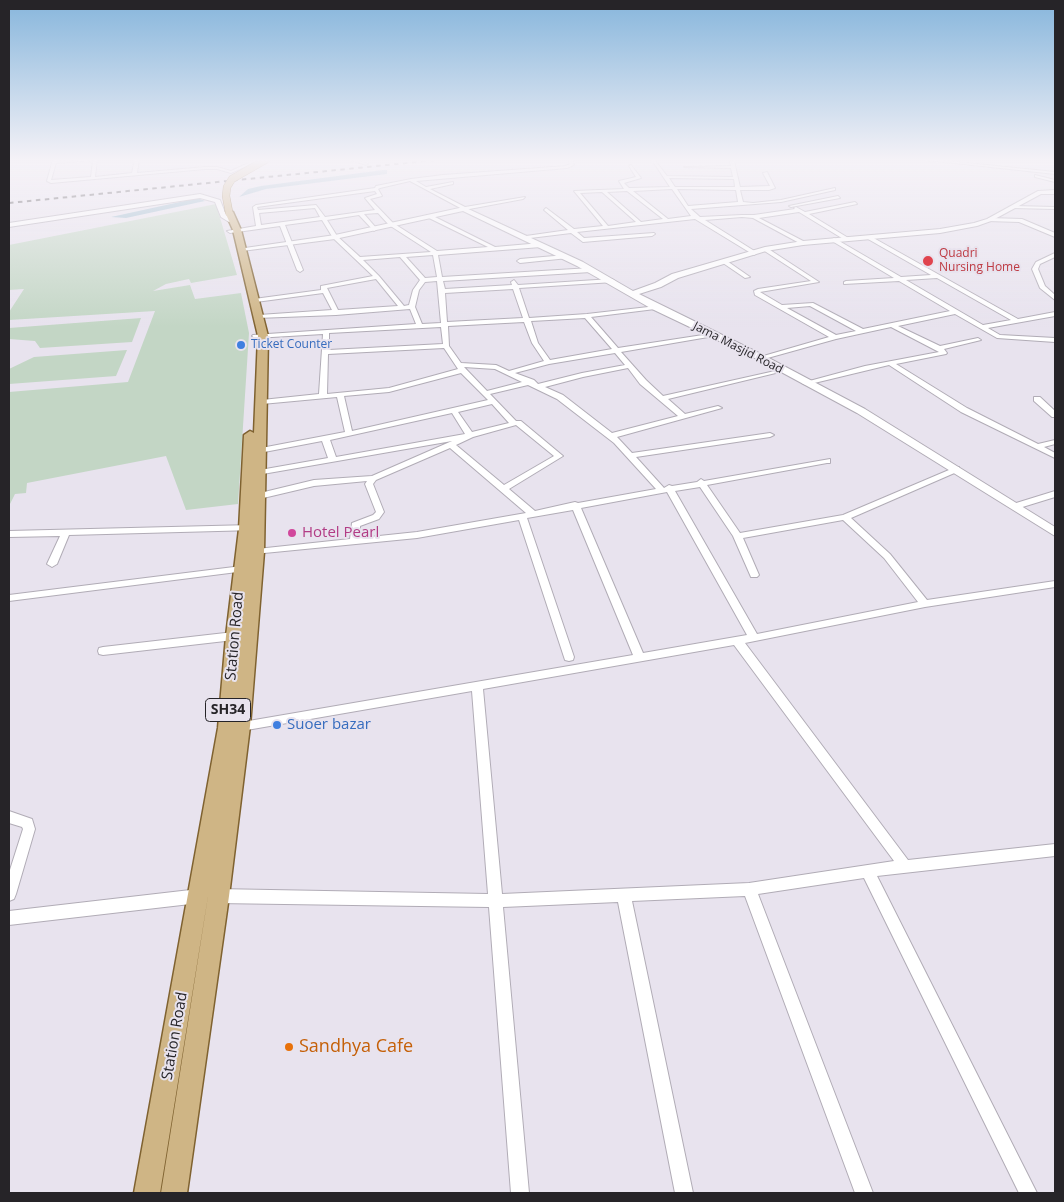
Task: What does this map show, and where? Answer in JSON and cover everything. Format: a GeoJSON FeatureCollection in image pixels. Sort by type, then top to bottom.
{"type":"FeatureCollection","features":[{"type":"Feature","properties":{"kind":"main road","name":"Station Road"},"geometry":{"type":"LineString","coordinates":[[174,1193],[219,896],[242,726],[257,552],[252,528],[259,336],[230,215]]}},
{"type":"Feature","properties":{"kind":"main road","name":"Station Road"},"geometry":{"type":"LineString","coordinates":[[147,1193],[200,896],[227,728],[234,636],[242,569],[259,496],[262,402],[258,308],[242,249],[232,224]]}},
{"type":"Feature","properties":{"kind":"street"},"geometry":{"type":"LineString","coordinates":[[9,223],[65,215]]}},
{"type":"Feature","properties":{"kind":"street"},"geometry":{"type":"LineString","coordinates":[[223,215],[232,224],[259,227],[353,215]]}},
{"type":"Feature","properties":{"kind":"street"},"geometry":{"type":"LineString","coordinates":[[257,215],[259,227]]}},
{"type":"Feature","properties":{"kind":"street"},"geometry":{"type":"LineString","coordinates":[[321,215],[335,238],[377,277],[403,308]]}},
{"type":"Feature","properties":{"kind":"street"},"geometry":{"type":"LineString","coordinates":[[362,215],[374,228]]}},
{"type":"Feature","properties":{"kind":"street"},"geometry":{"type":"LineString","coordinates":[[260,473],[470,435],[513,424],[511,419],[460,367],[446,346],[446,325],[435,252],[432,248],[391,224],[383,215]]}},
{"type":"Feature","properties":{"kind":"street"},"geometry":{"type":"LineString","coordinates":[[242,249],[335,238],[433,215]]}},
{"type":"Feature","properties":{"kind":"street","name":"Jama Masjid Road"},"geometry":{"type":"LineString","coordinates":[[478,215],[591,270],[656,306],[762,358],[806,384],[861,412],[1016,506],[1055,532]]}},
{"type":"Feature","properties":{"kind":"street"},"geometry":{"type":"LineString","coordinates":[[553,215],[583,240],[588,241],[652,234]]}},
{"type":"Feature","properties":{"kind":"street"},"geometry":{"type":"LineString","coordinates":[[595,215],[606,227]]}},
{"type":"Feature","properties":{"kind":"street"},"geometry":{"type":"LineString","coordinates":[[631,215],[640,223]]}},
{"type":"Feature","properties":{"kind":"street"},"geometry":{"type":"LineString","coordinates":[[661,215],[667,220]]}},
{"type":"Feature","properties":{"kind":"street"},"geometry":{"type":"LineString","coordinates":[[694,215],[754,253]]}},
{"type":"Feature","properties":{"kind":"street"},"geometry":{"type":"LineString","coordinates":[[522,237],[667,220],[773,215]]}},
{"type":"Feature","properties":{"kind":"street"},"geometry":{"type":"LineString","coordinates":[[808,215],[847,239]]}},
{"type":"Feature","properties":{"kind":"street"},"geometry":{"type":"LineString","coordinates":[[634,293],[658,285],[675,276],[765,249],[803,243],[960,228],[989,220],[998,215]]}},
{"type":"Feature","properties":{"kind":"street"},"geometry":{"type":"LineString","coordinates":[[429,216],[494,249]]}},
{"type":"Feature","properties":{"kind":"street"},"geometry":{"type":"LineString","coordinates":[[754,217],[803,243]]}},
{"type":"Feature","properties":{"kind":"street"},"geometry":{"type":"LineString","coordinates":[[989,220],[1020,220],[1055,235]]}},
{"type":"Feature","properties":{"kind":"street"},"geometry":{"type":"LineString","coordinates":[[282,225],[300,270]]}},
{"type":"Feature","properties":{"kind":"street"},"geometry":{"type":"LineString","coordinates":[[870,238],[1018,321]]}},
{"type":"Feature","properties":{"kind":"street"},"geometry":{"type":"LineString","coordinates":[[834,240],[954,312],[1004,338],[1055,340]]}},
{"type":"Feature","properties":{"kind":"street"},"geometry":{"type":"LineString","coordinates":[[359,259],[541,245]]}},
{"type":"Feature","properties":{"kind":"street"},"geometry":{"type":"LineString","coordinates":[[514,248],[526,274]]}},
{"type":"Feature","properties":{"kind":"street"},"geometry":{"type":"LineString","coordinates":[[765,249],[816,282],[756,292],[835,337]]}},
{"type":"Feature","properties":{"kind":"street"},"geometry":{"type":"LineString","coordinates":[[1055,255],[1038,263],[1035,269],[1042,287],[1055,298]]}},
{"type":"Feature","properties":{"kind":"street"},"geometry":{"type":"LineString","coordinates":[[404,256],[423,280]]}},
{"type":"Feature","properties":{"kind":"street"},"geometry":{"type":"LineString","coordinates":[[520,261],[566,258]]}},
{"type":"Feature","properties":{"kind":"street"},"geometry":{"type":"LineString","coordinates":[[725,262],[747,277]]}},
{"type":"Feature","properties":{"kind":"street"},"geometry":{"type":"LineString","coordinates":[[423,280],[510,272],[526,274],[591,270]]}},
{"type":"Feature","properties":{"kind":"street"},"geometry":{"type":"LineString","coordinates":[[510,272],[535,343],[548,362]]}},
{"type":"Feature","properties":{"kind":"street"},"geometry":{"type":"LineString","coordinates":[[846,283],[939,276]]}},
{"type":"Feature","properties":{"kind":"street"},"geometry":{"type":"LineString","coordinates":[[336,313],[323,288],[325,285],[377,277]]}},
{"type":"Feature","properties":{"kind":"street"},"geometry":{"type":"LineString","coordinates":[[420,327],[412,307],[416,290],[423,280]]}},
{"type":"Feature","properties":{"kind":"street"},"geometry":{"type":"LineString","coordinates":[[442,291],[612,281]]}},
{"type":"Feature","properties":{"kind":"street"},"geometry":{"type":"LineString","coordinates":[[258,308],[325,291]]}},
{"type":"Feature","properties":{"kind":"street"},"geometry":{"type":"LineString","coordinates":[[781,307],[811,304],[862,331]]}},
{"type":"Feature","properties":{"kind":"street"},"geometry":{"type":"LineString","coordinates":[[259,336],[527,321],[586,316],[656,306]]}},
{"type":"Feature","properties":{"kind":"street"},"geometry":{"type":"LineString","coordinates":[[258,308],[336,313],[412,307]]}},
{"type":"Feature","properties":{"kind":"street"},"geometry":{"type":"LineString","coordinates":[[762,358],[835,337],[954,312]]}},
{"type":"Feature","properties":{"kind":"street"},"geometry":{"type":"LineString","coordinates":[[981,327],[1055,314]]}},
{"type":"Feature","properties":{"kind":"street"},"geometry":{"type":"LineString","coordinates":[[586,316],[643,382],[684,417]]}},
{"type":"Feature","properties":{"kind":"street"},"geometry":{"type":"LineString","coordinates":[[806,384],[890,363],[944,353],[939,348],[891,325]]}},
{"type":"Feature","properties":{"kind":"street"},"geometry":{"type":"LineString","coordinates":[[323,396],[326,332]]}},
{"type":"Feature","properties":{"kind":"street"},"geometry":{"type":"LineString","coordinates":[[509,373],[548,362],[714,334]]}},
{"type":"Feature","properties":{"kind":"street"},"geometry":{"type":"LineString","coordinates":[[939,348],[978,340]]}},
{"type":"Feature","properties":{"kind":"street"},"geometry":{"type":"LineString","coordinates":[[325,352],[446,346]]}},
{"type":"Feature","properties":{"kind":"street"},"geometry":{"type":"LineString","coordinates":[[890,363],[964,410],[1055,456]]}},
{"type":"Feature","properties":{"kind":"street"},"geometry":{"type":"LineString","coordinates":[[262,402],[389,390],[460,367],[483,365],[540,386],[560,397],[611,436],[665,489],[754,638]]}},
{"type":"Feature","properties":{"kind":"street"},"geometry":{"type":"LineString","coordinates":[[540,386],[628,366]]}},
{"type":"Feature","properties":{"kind":"street"},"geometry":{"type":"LineString","coordinates":[[663,398],[782,370]]}},
{"type":"Feature","properties":{"kind":"street"},"geometry":{"type":"LineString","coordinates":[[486,393],[531,382]]}},
{"type":"Feature","properties":{"kind":"street"},"geometry":{"type":"LineString","coordinates":[[340,395],[349,434]]}},
{"type":"Feature","properties":{"kind":"street"},"geometry":{"type":"LineString","coordinates":[[1037,399],[1055,415]]}},
{"type":"Feature","properties":{"kind":"street"},"geometry":{"type":"LineString","coordinates":[[259,451],[349,434],[494,401]]}},
{"type":"Feature","properties":{"kind":"street"},"geometry":{"type":"LineString","coordinates":[[611,436],[718,408]]}},
{"type":"Feature","properties":{"kind":"street"},"geometry":{"type":"LineString","coordinates":[[454,411],[470,435]]}},
{"type":"Feature","properties":{"kind":"street"},"geometry":{"type":"LineString","coordinates":[[503,489],[559,456],[518,423]]}},
{"type":"Feature","properties":{"kind":"street"},"geometry":{"type":"LineString","coordinates":[[259,496],[314,483],[372,478],[470,435]]}},
{"type":"Feature","properties":{"kind":"street"},"geometry":{"type":"LineString","coordinates":[[632,455],[770,435]]}},
{"type":"Feature","properties":{"kind":"street"},"geometry":{"type":"LineString","coordinates":[[326,438],[333,460]]}},
{"type":"Feature","properties":{"kind":"street"},"geometry":{"type":"LineString","coordinates":[[1037,447],[1055,442]]}},
{"type":"Feature","properties":{"kind":"street"},"geometry":{"type":"LineString","coordinates":[[450,444],[533,514]]}},
{"type":"Feature","properties":{"kind":"street"},"geometry":{"type":"LineString","coordinates":[[257,552],[417,535],[701,482],[827,461]]}},
{"type":"Feature","properties":{"kind":"street"},"geometry":{"type":"LineString","coordinates":[[738,536],[798,527],[845,517],[956,469]]}},
{"type":"Feature","properties":{"kind":"street"},"geometry":{"type":"LineString","coordinates":[[355,542],[355,525],[376,517],[380,512],[369,484],[372,478]]}},
{"type":"Feature","properties":{"kind":"street"},"geometry":{"type":"LineString","coordinates":[[701,482],[738,536],[754,574]]}},
{"type":"Feature","properties":{"kind":"street"},"geometry":{"type":"LineString","coordinates":[[1016,506],[1055,494]]}},
{"type":"Feature","properties":{"kind":"street"},"geometry":{"type":"LineString","coordinates":[[575,505],[638,656]]}},
{"type":"Feature","properties":{"kind":"street"},"geometry":{"type":"LineString","coordinates":[[520,517],[523,518],[569,657]]}},
{"type":"Feature","properties":{"kind":"street"},"geometry":{"type":"LineString","coordinates":[[845,517],[887,556],[925,604]]}},
{"type":"Feature","properties":{"kind":"street"},"geometry":{"type":"LineString","coordinates":[[9,534],[252,528]]}},
{"type":"Feature","properties":{"kind":"street"},"geometry":{"type":"LineString","coordinates":[[52,564],[66,532]]}},
{"type":"Feature","properties":{"kind":"street"},"geometry":{"type":"LineString","coordinates":[[9,598],[242,569]]}},
{"type":"Feature","properties":{"kind":"street"},"geometry":{"type":"LineString","coordinates":[[242,726],[477,686],[638,656],[754,638],[925,604],[1055,584]]}},
{"type":"Feature","properties":{"kind":"street"},"geometry":{"type":"LineString","coordinates":[[103,651],[234,636]]}},
{"type":"Feature","properties":{"kind":"street"},"geometry":{"type":"LineString","coordinates":[[737,641],[905,866]]}},
{"type":"Feature","properties":{"kind":"street"},"geometry":{"type":"LineString","coordinates":[[477,686],[520,1193]]}},
{"type":"Feature","properties":{"kind":"street"},"geometry":{"type":"LineString","coordinates":[[9,817],[26,822],[28,829],[9,894]]}},
{"type":"Feature","properties":{"kind":"street"},"geometry":{"type":"LineString","coordinates":[[9,918],[200,896],[496,901],[749,889],[905,866],[1055,850]]}},
{"type":"Feature","properties":{"kind":"street"},"geometry":{"type":"LineString","coordinates":[[868,872],[1028,1193]]}},
{"type":"Feature","properties":{"kind":"street"},"geometry":{"type":"LineString","coordinates":[[749,889],[864,1193]]}},
{"type":"Feature","properties":{"kind":"street"},"geometry":{"type":"LineString","coordinates":[[624,895],[684,1193]]}},
{"type":"Feature","properties":{"kind":"green space"},"geometry":{"type":"Polygon","coordinates":[[[160,215],[219,215],[237,275],[191,283],[189,279],[166,284],[153,291],[190,285],[195,299],[241,293],[249,333],[238,504],[186,510],[166,456],[27,483],[26,493],[15,494],[9,506],[9,392],[128,382],[155,311],[9,320],[9,312],[24,289],[9,290],[9,245],[160,215]]]}},
{"type":"Feature","properties":{"kind":"green space"},"geometry":{"type":"Polygon","coordinates":[[[141,318],[132,342],[40,348],[35,341],[9,339],[9,328],[141,318]]]}},
{"type":"Feature","properties":{"kind":"green space"},"geometry":{"type":"Polygon","coordinates":[[[127,350],[116,376],[9,384],[9,369],[34,357],[127,350]]]}},
{"type":"Feature","properties":{"kind":"water"},"geometry":{"type":"Polygon","coordinates":[[[120,215],[140,215],[126,218],[111,217],[120,215]]]}},
{"type":"Feature","properties":{"kind":"place","name":"Quadri Nursing Home"},"geometry":{"type":"Point","coordinates":[928,261]}},
{"type":"Feature","properties":{"kind":"place","name":"Ticket Counter"},"geometry":{"type":"Point","coordinates":[241,345]}},
{"type":"Feature","properties":{"kind":"place","name":"Hotel Pearl"},"geometry":{"type":"Point","coordinates":[292,533]}},
{"type":"Feature","properties":{"kind":"place","name":"Suoer bazar"},"geometry":{"type":"Point","coordinates":[277,725]}},
{"type":"Feature","properties":{"kind":"place","name":"Sandhya Cafe"},"geometry":{"type":"Point","coordinates":[289,1047]}}]}
